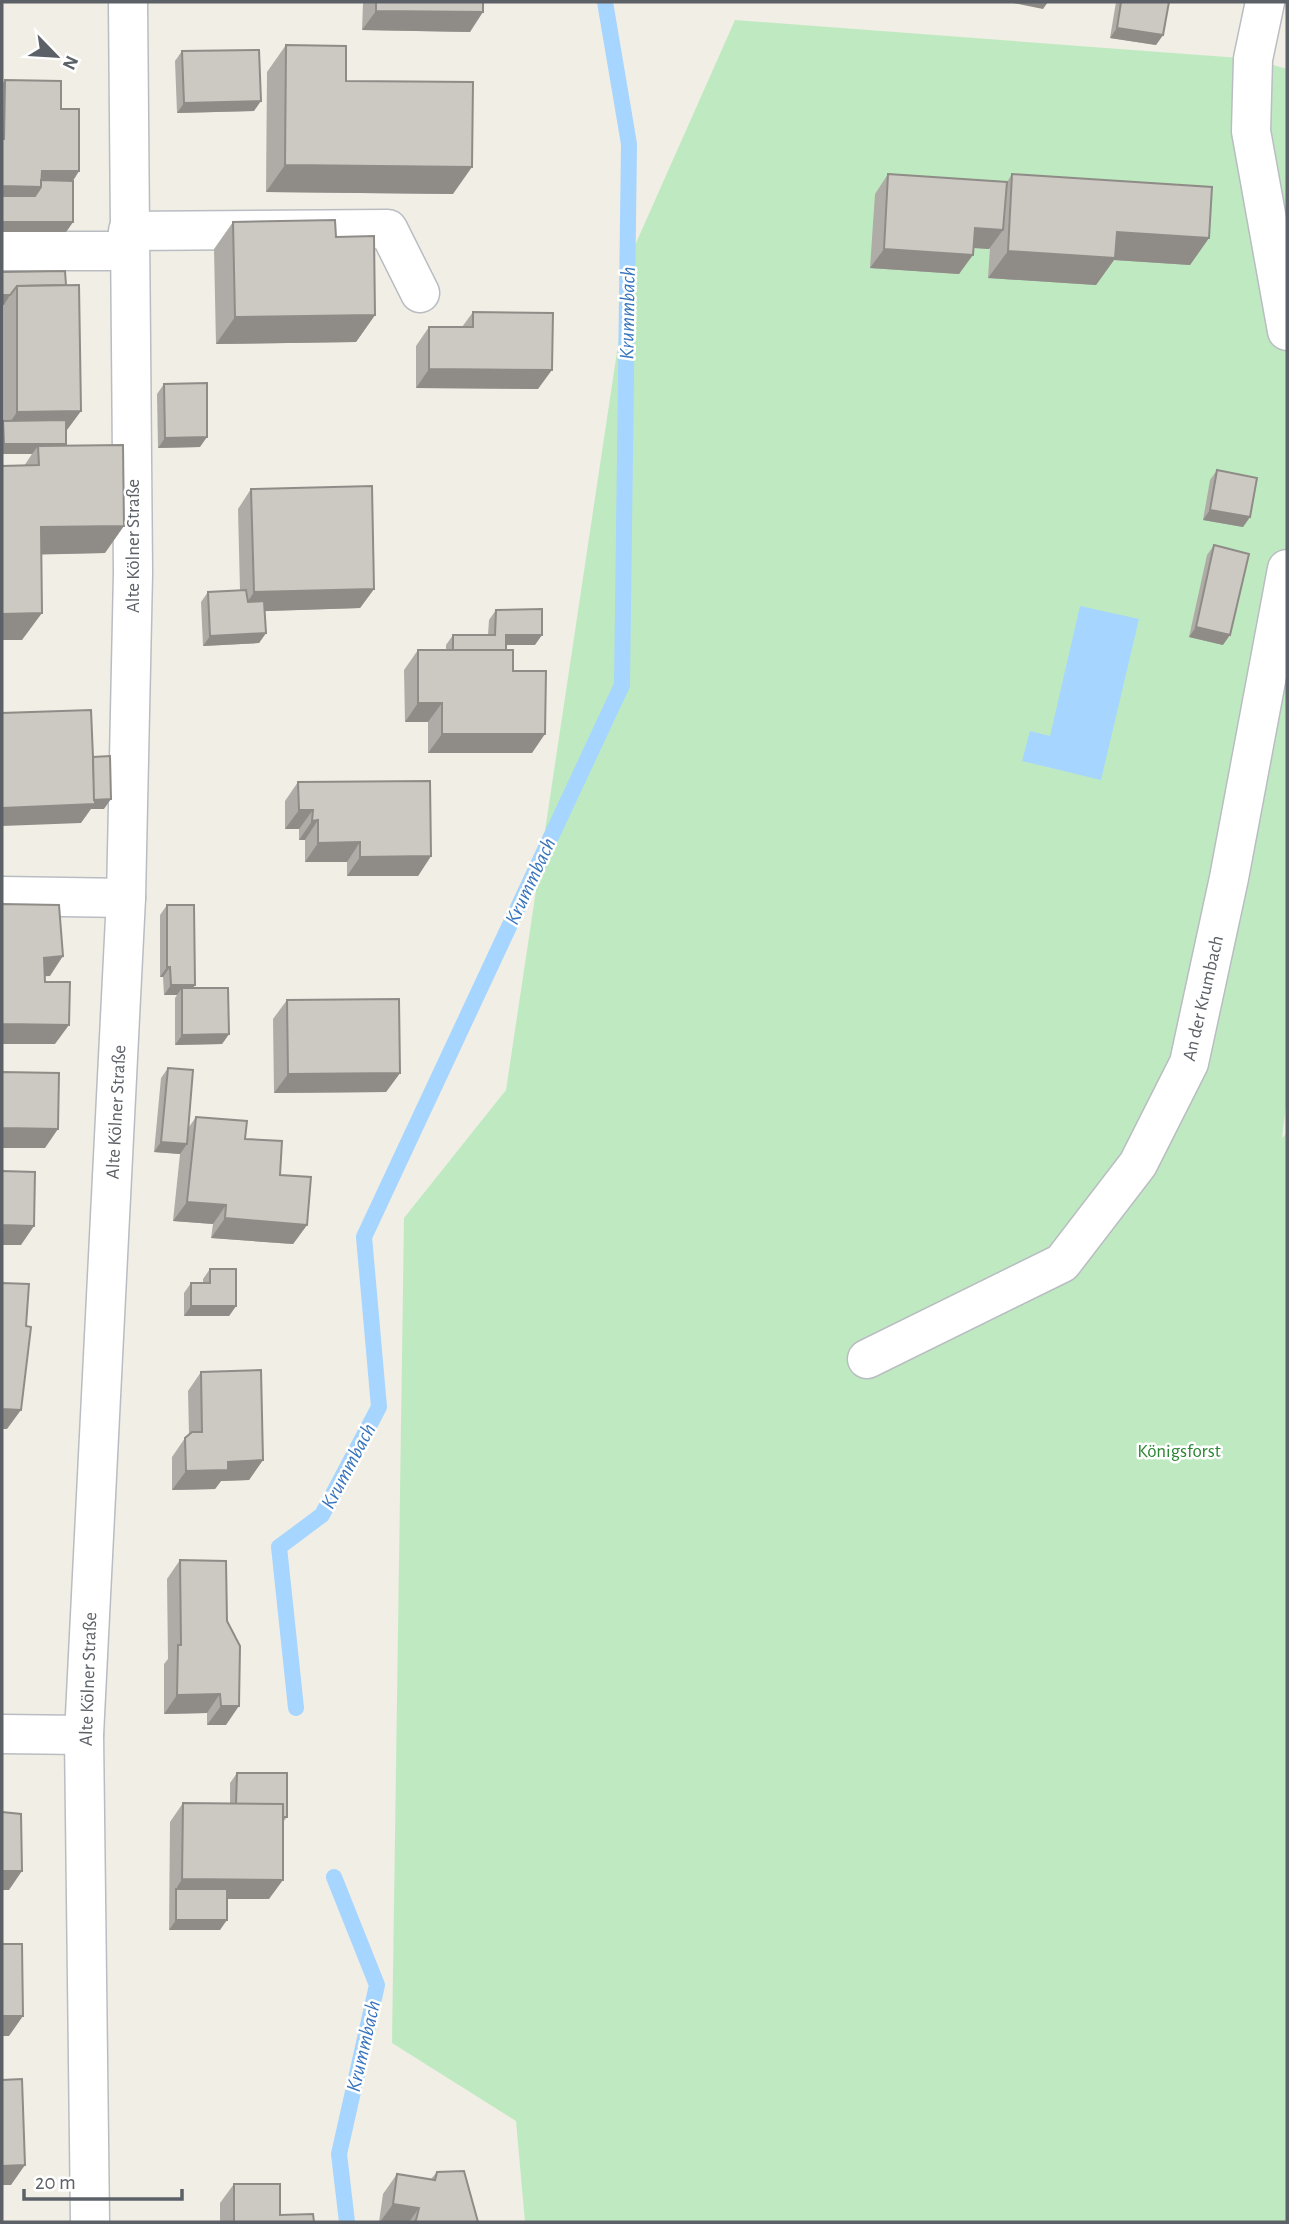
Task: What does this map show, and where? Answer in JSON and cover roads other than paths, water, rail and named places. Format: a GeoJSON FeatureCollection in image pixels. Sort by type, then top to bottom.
{"type":"FeatureCollection","features":[{"type":"Feature","properties":{"kind":"street","name":"Alte Kölner Straße"},"geometry":{"type":"LineString","coordinates":[[90,2222],[84,1735],[126,898],[133,573],[128,2]]}},
{"type":"Feature","properties":{"kind":"street"},"geometry":{"type":"LineString","coordinates":[[1265,2],[1253,59],[1251,131],[1287,331]]}},
{"type":"Feature","properties":{"kind":"street"},"geometry":{"type":"LineString","coordinates":[[2,251],[128,241],[388,229],[419,293]]}},
{"type":"Feature","properties":{"kind":"street","name":"An der Krumbach"},"geometry":{"type":"LineString","coordinates":[[867,1359],[1062,1263],[1138,1164],[1189,1063],[1229,878],[1287,569]]}},
{"type":"Feature","properties":{"kind":"street"},"geometry":{"type":"LineString","coordinates":[[2,897],[126,898]]}},
{"type":"Feature","properties":{"kind":"street"},"geometry":{"type":"LineString","coordinates":[[2,1734],[84,1735]]}},
{"type":"Feature","properties":{"kind":"water"},"geometry":{"type":"Polygon","coordinates":[[[1080,606],[1139,619],[1101,780],[1022,761],[1030,731],[1050,736],[1080,606]]]}},
{"type":"Feature","properties":{"kind":"waterway","name":"Krummbach"},"geometry":{"type":"LineString","coordinates":[[296,1708],[279,1547],[322,1515],[379,1407],[364,1237],[622,685],[629,144],[605,2]]}},
{"type":"Feature","properties":{"kind":"waterway","name":"Krummbach"},"geometry":{"type":"LineString","coordinates":[[334,1877],[377,1985],[339,2154],[347,2222]]}},
{"type":"Feature","properties":{"kind":"park label","name":"Königsforst"},"geometry":{"type":"Point","coordinates":[1179,1450]}}]}
